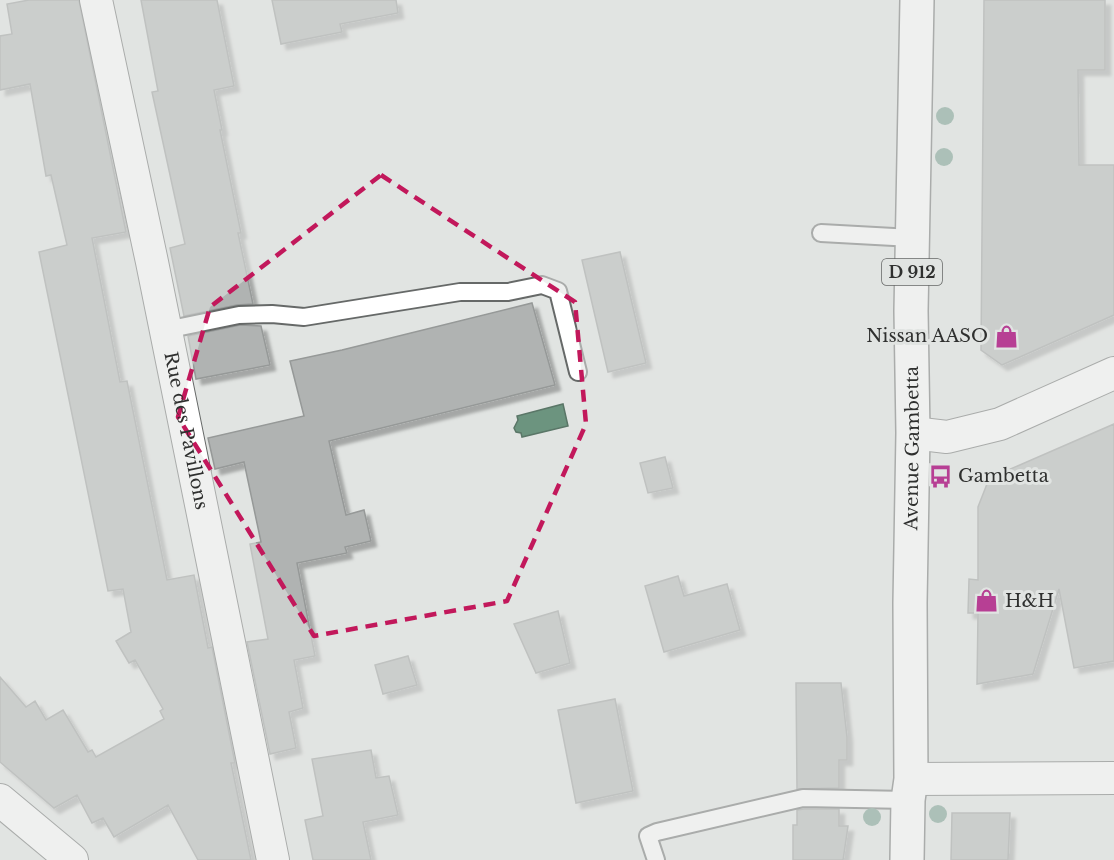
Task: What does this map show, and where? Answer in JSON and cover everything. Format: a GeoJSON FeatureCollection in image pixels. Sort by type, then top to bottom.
{"type":"FeatureCollection","features":[{"type":"Feature","properties":{"kind":"main road","name":"Avenue Gambetta"},"geometry":{"type":"LineString","coordinates":[[907,860],[913,432],[911,311],[917,0]]}},
{"type":"Feature","properties":{"kind":"street","name":"Rue des Pavillons"},"geometry":{"type":"LineString","coordinates":[[96,0],[166,330],[273,860]]}},
{"type":"Feature","properties":{"kind":"street"},"geometry":{"type":"LineString","coordinates":[[913,432],[947,436],[1000,424],[1114,373]]}},
{"type":"Feature","properties":{"kind":"street"},"geometry":{"type":"LineString","coordinates":[[909,790],[1114,778]]}},
{"type":"Feature","properties":{"kind":"street"},"geometry":{"type":"LineString","coordinates":[[0,800],[72,860]]}},
{"type":"Feature","properties":{"kind":"lane"},"geometry":{"type":"LineString","coordinates":[[821,233],[912,238]]}},
{"type":"Feature","properties":{"kind":"lane"},"geometry":{"type":"LineString","coordinates":[[166,330],[240,315],[272,314],[304,317],[460,292],[508,292],[542,285],[558,291],[578,372]]}},
{"type":"Feature","properties":{"kind":"lane"},"geometry":{"type":"LineString","coordinates":[[656,860],[648,836],[657,832],[803,798],[909,790]]}},
{"type":"Feature","properties":{"kind":"highlighted area"},"geometry":{"type":"Polygon","coordinates":[[[381,175],[575,302],[586,424],[507,601],[314,636],[178,417],[210,307],[381,175]]]}},
{"type":"Feature","properties":{"kind":"shaded area"},"geometry":{"type":"Polygon","coordinates":[[[563,404],[568,426],[522,437],[521,433],[516,432],[514,428],[518,420],[517,416],[563,404]]]}},
{"type":"Feature","properties":{"kind":"building"},"geometry":{"type":"Polygon","coordinates":[[[29,0],[79,0],[126,232],[92,238],[120,382],[127,381],[167,580],[194,575],[208,648],[212,647],[235,763],[231,763],[251,860],[198,860],[168,805],[114,837],[103,818],[92,823],[77,795],[54,808],[0,762],[0,677],[26,707],[35,701],[46,720],[63,710],[88,752],[92,750],[96,757],[164,719],[160,711],[163,709],[135,660],[129,663],[116,641],[131,632],[123,589],[108,591],[39,252],[67,245],[51,175],[46,176],[30,84],[0,90],[0,36],[12,34],[7,4],[29,0]]]}},
{"type":"Feature","properties":{"kind":"building"},"geometry":{"type":"Polygon","coordinates":[[[141,0],[217,0],[234,86],[214,90],[241,233],[238,233],[253,304],[184,316],[170,248],[185,244],[152,92],[158,91],[141,0]]]}},
{"type":"Feature","properties":{"kind":"building"},"geometry":{"type":"Polygon","coordinates":[[[272,0],[396,0],[398,13],[340,24],[342,32],[281,44],[272,0]]]}},
{"type":"Feature","properties":{"kind":"building"},"geometry":{"type":"Polygon","coordinates":[[[984,0],[1105,0],[1105,70],[1078,70],[1079,165],[1114,165],[1114,315],[1002,365],[981,350],[984,0]]]}},
{"type":"Feature","properties":{"kind":"building"},"geometry":{"type":"Polygon","coordinates":[[[620,252],[646,363],[608,372],[582,260],[620,252]]]}},
{"type":"Feature","properties":{"kind":"building"},"geometry":{"type":"Polygon","coordinates":[[[532,303],[555,385],[329,441],[346,515],[364,510],[371,541],[345,547],[347,553],[297,563],[315,656],[294,660],[303,708],[289,712],[296,748],[270,754],[247,642],[268,639],[250,544],[261,542],[244,462],[215,469],[208,438],[304,416],[290,361],[532,303]]]}},
{"type":"Feature","properties":{"kind":"building"},"geometry":{"type":"Polygon","coordinates":[[[240,325],[261,326],[270,365],[196,379],[188,336],[240,325]]]}},
{"type":"Feature","properties":{"kind":"building"},"geometry":{"type":"Polygon","coordinates":[[[1114,424],[1114,661],[1074,668],[1059,589],[1033,674],[977,684],[978,613],[968,613],[969,579],[978,580],[978,507],[987,484],[999,474],[1114,424]]]}},
{"type":"Feature","properties":{"kind":"building"},"geometry":{"type":"Polygon","coordinates":[[[665,457],[673,488],[648,493],[640,463],[665,457]]]}},
{"type":"Feature","properties":{"kind":"building"},"geometry":{"type":"Polygon","coordinates":[[[678,576],[684,596],[727,584],[740,630],[664,652],[645,586],[678,576]]]}},
{"type":"Feature","properties":{"kind":"building"},"geometry":{"type":"Polygon","coordinates":[[[558,611],[570,663],[536,673],[514,624],[558,611]]]}},
{"type":"Feature","properties":{"kind":"building"},"geometry":{"type":"Polygon","coordinates":[[[408,656],[417,685],[383,694],[375,665],[408,656]]]}},
{"type":"Feature","properties":{"kind":"building"},"geometry":{"type":"Polygon","coordinates":[[[796,683],[841,683],[847,760],[839,760],[839,788],[797,789],[796,683]]]}},
{"type":"Feature","properties":{"kind":"building"},"geometry":{"type":"Polygon","coordinates":[[[615,699],[633,791],[576,803],[558,710],[615,699]]]}},
{"type":"Feature","properties":{"kind":"building"},"geometry":{"type":"Polygon","coordinates":[[[371,750],[376,778],[389,776],[398,815],[363,822],[371,860],[313,860],[305,820],[323,816],[312,759],[371,750]]]}},
{"type":"Feature","properties":{"kind":"building"},"geometry":{"type":"Polygon","coordinates":[[[839,809],[839,826],[848,826],[843,860],[793,860],[793,825],[797,825],[797,810],[839,809]]]}},
{"type":"Feature","properties":{"kind":"building"},"geometry":{"type":"Polygon","coordinates":[[[952,813],[1010,813],[1008,860],[951,860],[952,813]]]}},
{"type":"Feature","properties":{"kind":"place","name":"Nissan AASO"},"geometry":{"type":"Point","coordinates":[1006,336]}},
{"type":"Feature","properties":{"kind":"place","name":"Gambetta"},"geometry":{"type":"Point","coordinates":[940,476]}},
{"type":"Feature","properties":{"kind":"place","name":"H&H"},"geometry":{"type":"Point","coordinates":[987,601]}}]}
